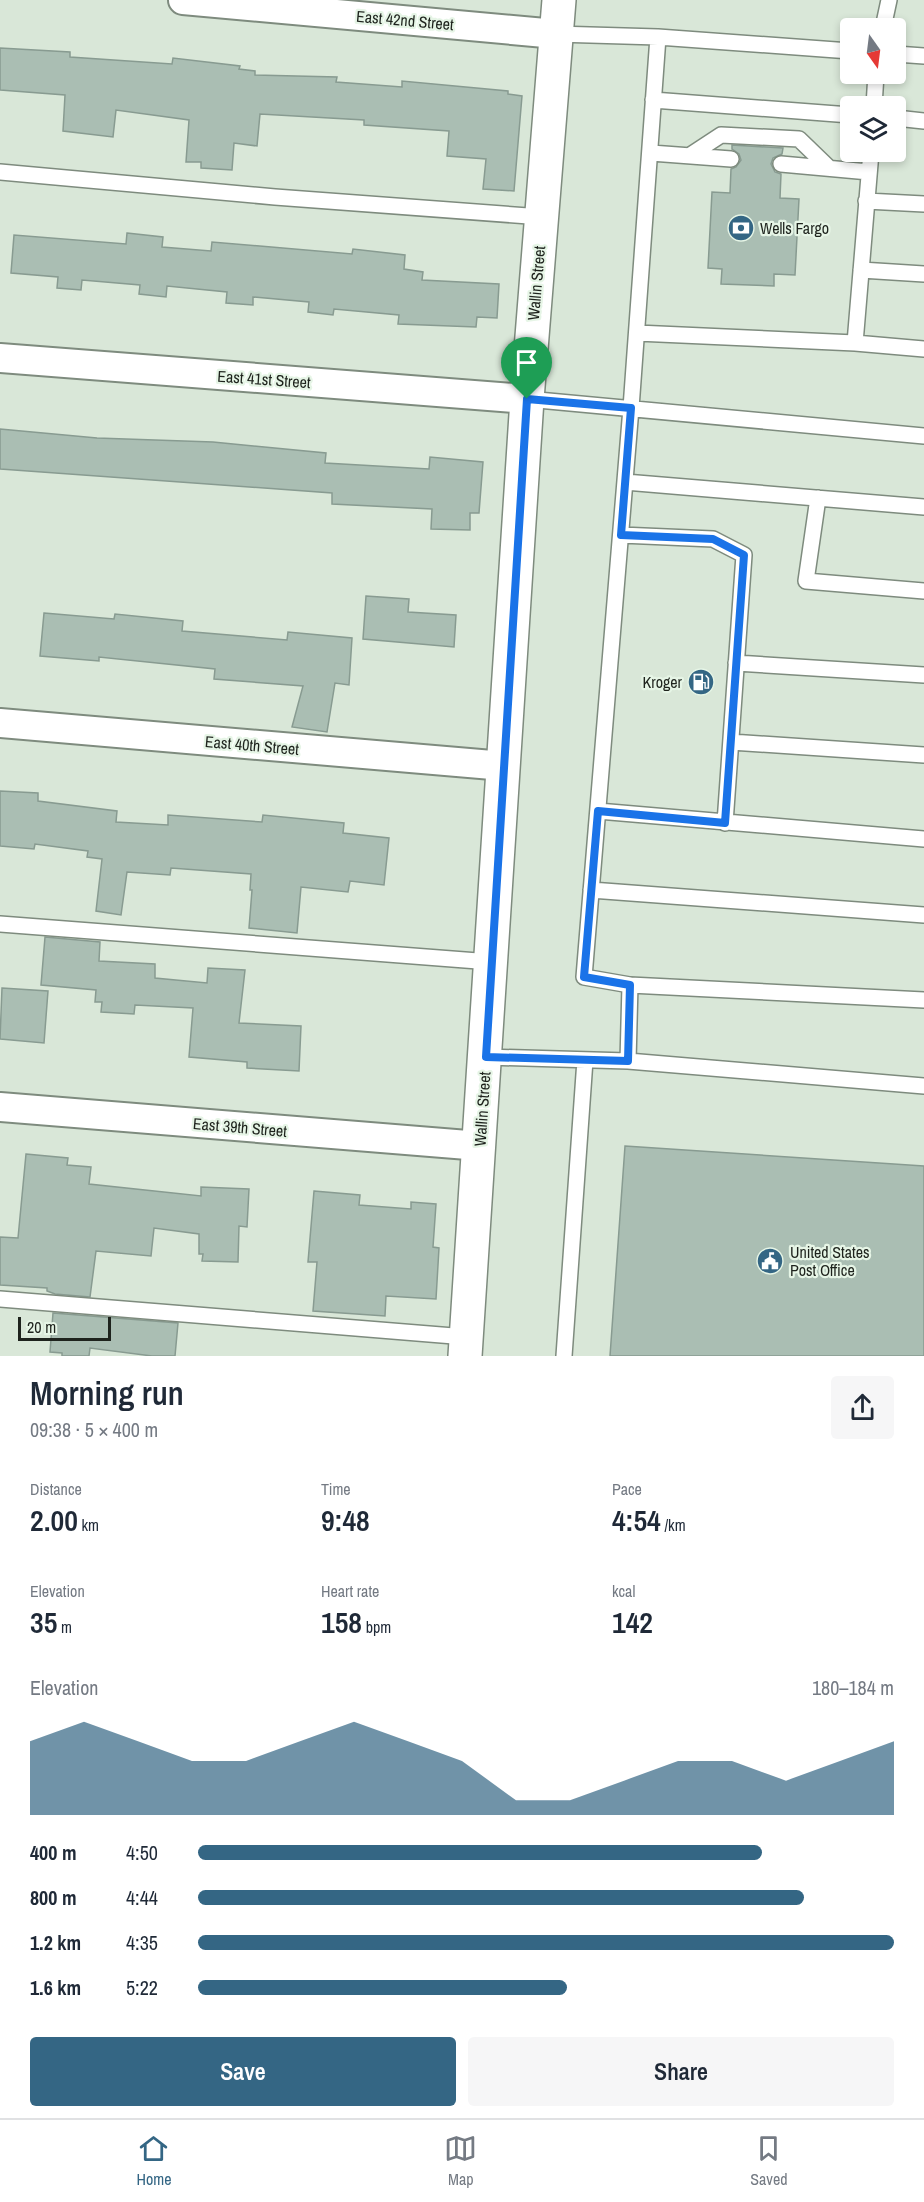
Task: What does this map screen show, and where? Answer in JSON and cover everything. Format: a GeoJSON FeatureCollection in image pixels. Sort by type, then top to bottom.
{"type":"FeatureCollection","features":[{"type":"Feature","properties":{"kind":"main road","name":"Wallin Street"},"geometry":{"type":"LineString","coordinates":[[466,1346],[527,399],[559,0]]}},
{"type":"Feature","properties":{"kind":"street","name":"East 42nd Street"},"geometry":{"type":"LineString","coordinates":[[183,0],[556,34]]}},
{"type":"Feature","properties":{"kind":"street","name":"East 41st Street"},"geometry":{"type":"LineString","coordinates":[[0,358],[527,399]]}},
{"type":"Feature","properties":{"kind":"street","name":"East 40th Street"},"geometry":{"type":"LineString","coordinates":[[0,723],[504,766]]}},
{"type":"Feature","properties":{"kind":"street","name":"East 39th Street"},"geometry":{"type":"LineString","coordinates":[[0,1107],[480,1146]]}},
{"type":"Feature","properties":{"kind":"lane"},"geometry":{"type":"LineString","coordinates":[[885,18],[889,0]]}},
{"type":"Feature","properties":{"kind":"lane"},"geometry":{"type":"LineString","coordinates":[[556,34],[658,37],[840,50]]}},
{"type":"Feature","properties":{"kind":"lane"},"geometry":{"type":"LineString","coordinates":[[658,37],[637,333],[584,977],[630,985],[924,1000]]}},
{"type":"Feature","properties":{"kind":"lane"},"geometry":{"type":"LineString","coordinates":[[906,55],[924,56]]}},
{"type":"Feature","properties":{"kind":"lane"},"geometry":{"type":"LineString","coordinates":[[653,100],[840,113]]}},
{"type":"Feature","properties":{"kind":"lane"},"geometry":{"type":"LineString","coordinates":[[906,119],[924,121]]}},
{"type":"Feature","properties":{"kind":"lane"},"geometry":{"type":"LineString","coordinates":[[689,156],[721,135],[799,139],[829,168]]}},
{"type":"Feature","properties":{"kind":"lane"},"geometry":{"type":"LineString","coordinates":[[651,153],[731,159]]}},
{"type":"Feature","properties":{"kind":"lane"},"geometry":{"type":"LineString","coordinates":[[855,343],[870,162]]}},
{"type":"Feature","properties":{"kind":"lane"},"geometry":{"type":"LineString","coordinates":[[782,164],[869,171]]}},
{"type":"Feature","properties":{"kind":"lane"},"geometry":{"type":"LineString","coordinates":[[0,172],[275,197],[542,217]]}},
{"type":"Feature","properties":{"kind":"lane"},"geometry":{"type":"LineString","coordinates":[[866,201],[924,204]]}},
{"type":"Feature","properties":{"kind":"lane"},"geometry":{"type":"LineString","coordinates":[[861,270],[924,274]]}},
{"type":"Feature","properties":{"kind":"lane"},"geometry":{"type":"LineString","coordinates":[[637,333],[855,343],[924,349]]}},
{"type":"Feature","properties":{"kind":"lane"},"geometry":{"type":"LineString","coordinates":[[527,399],[924,436]]}},
{"type":"Feature","properties":{"kind":"lane"},"geometry":{"type":"LineString","coordinates":[[625,482],[924,507]]}},
{"type":"Feature","properties":{"kind":"lane"},"geometry":{"type":"LineString","coordinates":[[818,498],[806,581],[924,591]]}},
{"type":"Feature","properties":{"kind":"lane"},"geometry":{"type":"LineString","coordinates":[[621,535],[713,539],[744,555],[725,823]]}},
{"type":"Feature","properties":{"kind":"lane"},"geometry":{"type":"LineString","coordinates":[[736,663],[924,675]]}},
{"type":"Feature","properties":{"kind":"lane"},"geometry":{"type":"LineString","coordinates":[[731,742],[924,755]]}},
{"type":"Feature","properties":{"kind":"lane"},"geometry":{"type":"LineString","coordinates":[[598,811],[924,839]]}},
{"type":"Feature","properties":{"kind":"lane"},"geometry":{"type":"LineString","coordinates":[[591,890],[924,915]]}},
{"type":"Feature","properties":{"kind":"lane"},"geometry":{"type":"LineString","coordinates":[[0,924],[491,962]]}},
{"type":"Feature","properties":{"kind":"lane"},"geometry":{"type":"LineString","coordinates":[[628,1061],[630,985]]}},
{"type":"Feature","properties":{"kind":"lane"},"geometry":{"type":"LineString","coordinates":[[486,1057],[628,1061],[924,1086]]}},
{"type":"Feature","properties":{"kind":"lane"},"geometry":{"type":"LineString","coordinates":[[564,1356],[585,1060]]}},
{"type":"Feature","properties":{"kind":"lane"},"geometry":{"type":"LineString","coordinates":[[0,1299],[466,1346]]}},
{"type":"Feature","properties":{"kind":"building"},"geometry":{"type":"Polygon","coordinates":[[[0,48],[70,52],[70,57],[172,64],[173,58],[240,66],[239,69],[255,71],[255,75],[337,77],[336,82],[402,87],[402,81],[508,91],[508,94],[522,96],[514,191],[483,189],[486,159],[447,156],[449,131],[364,125],[364,120],[260,114],[257,146],[234,143],[232,170],[201,168],[201,162],[186,162],[189,120],[116,110],[113,137],[63,131],[65,95],[0,90],[0,48]]]}},
{"type":"Feature","properties":{"kind":"building"},"geometry":{"type":"Polygon","coordinates":[[[732,145],[783,148],[782,154],[773,158],[771,164],[775,172],[781,174],[780,198],[799,199],[795,275],[774,274],[774,286],[721,284],[722,269],[708,268],[712,192],[730,193],[731,169],[736,167],[741,160],[739,154],[732,149],[732,145]]]}},
{"type":"Feature","properties":{"kind":"building"},"geometry":{"type":"Polygon","coordinates":[[[127,233],[163,237],[162,247],[211,251],[212,242],[352,254],[353,249],[405,255],[404,269],[423,272],[422,280],[499,284],[497,318],[477,317],[476,327],[398,324],[399,315],[334,309],[333,315],[308,312],[309,302],[253,297],[253,305],[226,303],[227,292],[167,286],[166,297],[139,294],[140,285],[82,280],[81,290],[57,288],[58,277],[11,273],[14,235],[126,244],[127,233]]]}},
{"type":"Feature","properties":{"kind":"building"},"geometry":{"type":"Polygon","coordinates":[[[0,429],[97,438],[213,442],[326,453],[325,463],[429,469],[430,457],[483,462],[479,513],[470,513],[470,530],[431,529],[432,509],[332,504],[332,493],[0,469],[0,429]]]}},
{"type":"Feature","properties":{"kind":"building"},"geometry":{"type":"Polygon","coordinates":[[[366,596],[409,599],[408,612],[456,615],[454,647],[363,639],[366,596]]]}},
{"type":"Feature","properties":{"kind":"building"},"geometry":{"type":"Polygon","coordinates":[[[44,613],[114,619],[115,614],[183,621],[182,631],[287,640],[288,632],[352,638],[349,685],[335,683],[327,732],[292,727],[303,686],[214,679],[215,669],[99,657],[99,661],[40,656],[44,613]]]}},
{"type":"Feature","properties":{"kind":"building"},"geometry":{"type":"Polygon","coordinates":[[[0,791],[38,793],[38,801],[117,811],[116,822],[168,825],[168,815],[262,822],[263,815],[344,823],[343,833],[389,838],[384,885],[350,881],[348,892],[301,887],[297,933],[249,928],[251,874],[171,868],[170,875],[127,872],[121,915],[96,911],[102,859],[87,857],[88,851],[35,844],[34,849],[0,846],[0,791]]]}},
{"type":"Feature","properties":{"kind":"building"},"geometry":{"type":"Polygon","coordinates":[[[45,937],[100,942],[99,961],[155,964],[155,978],[207,983],[208,968],[245,970],[239,1023],[301,1026],[299,1071],[247,1068],[247,1062],[189,1057],[193,1008],[135,1005],[134,1014],[101,1012],[102,1002],[95,1002],[96,990],[41,985],[45,937]]]}},
{"type":"Feature","properties":{"kind":"building"},"geometry":{"type":"Polygon","coordinates":[[[2,988],[48,991],[44,1043],[0,1039],[2,988]]]}},
{"type":"Feature","properties":{"kind":"building","name":"United States Post Office"},"geometry":{"type":"Polygon","coordinates":[[[625,1146],[924,1166],[924,1356],[610,1356],[625,1146]]]}},
{"type":"Feature","properties":{"kind":"building"},"geometry":{"type":"Polygon","coordinates":[[[26,1154],[68,1158],[67,1165],[91,1167],[89,1184],[201,1196],[201,1187],[249,1189],[247,1227],[239,1226],[238,1262],[202,1261],[203,1254],[199,1254],[199,1234],[154,1228],[151,1256],[96,1251],[90,1297],[55,1294],[47,1291],[47,1288],[0,1285],[0,1237],[18,1238],[26,1154]]]}},
{"type":"Feature","properties":{"kind":"building"},"geometry":{"type":"Polygon","coordinates":[[[314,1191],[360,1195],[359,1205],[411,1209],[411,1202],[436,1204],[433,1247],[439,1248],[436,1299],[386,1296],[385,1316],[313,1311],[317,1262],[308,1262],[314,1191]]]}},
{"type":"Feature","properties":{"kind":"building"},"geometry":{"type":"Polygon","coordinates":[[[53,1313],[178,1323],[175,1356],[152,1356],[90,1348],[89,1356],[62,1356],[62,1353],[50,1352],[53,1313]]]}},
{"type":"Feature","properties":{"kind":"place","name":"Wells Fargo"},"geometry":{"type":"Point","coordinates":[741,228]}},
{"type":"Feature","properties":{"kind":"place","name":"Kroger"},"geometry":{"type":"Point","coordinates":[701,682]}},
{"type":"Feature","properties":{"kind":"place","name":"United States Post Office"},"geometry":{"type":"Point","coordinates":[770,1261]}},
{"type":"Feature","properties":{"kind":"route"},"geometry":{"type":"LineString","coordinates":[[527,399],[631,408],[621,535],[713,539],[744,555],[725,823],[598,811],[584,977],[630,985],[628,1061],[486,1057],[527,399]]}}]}
